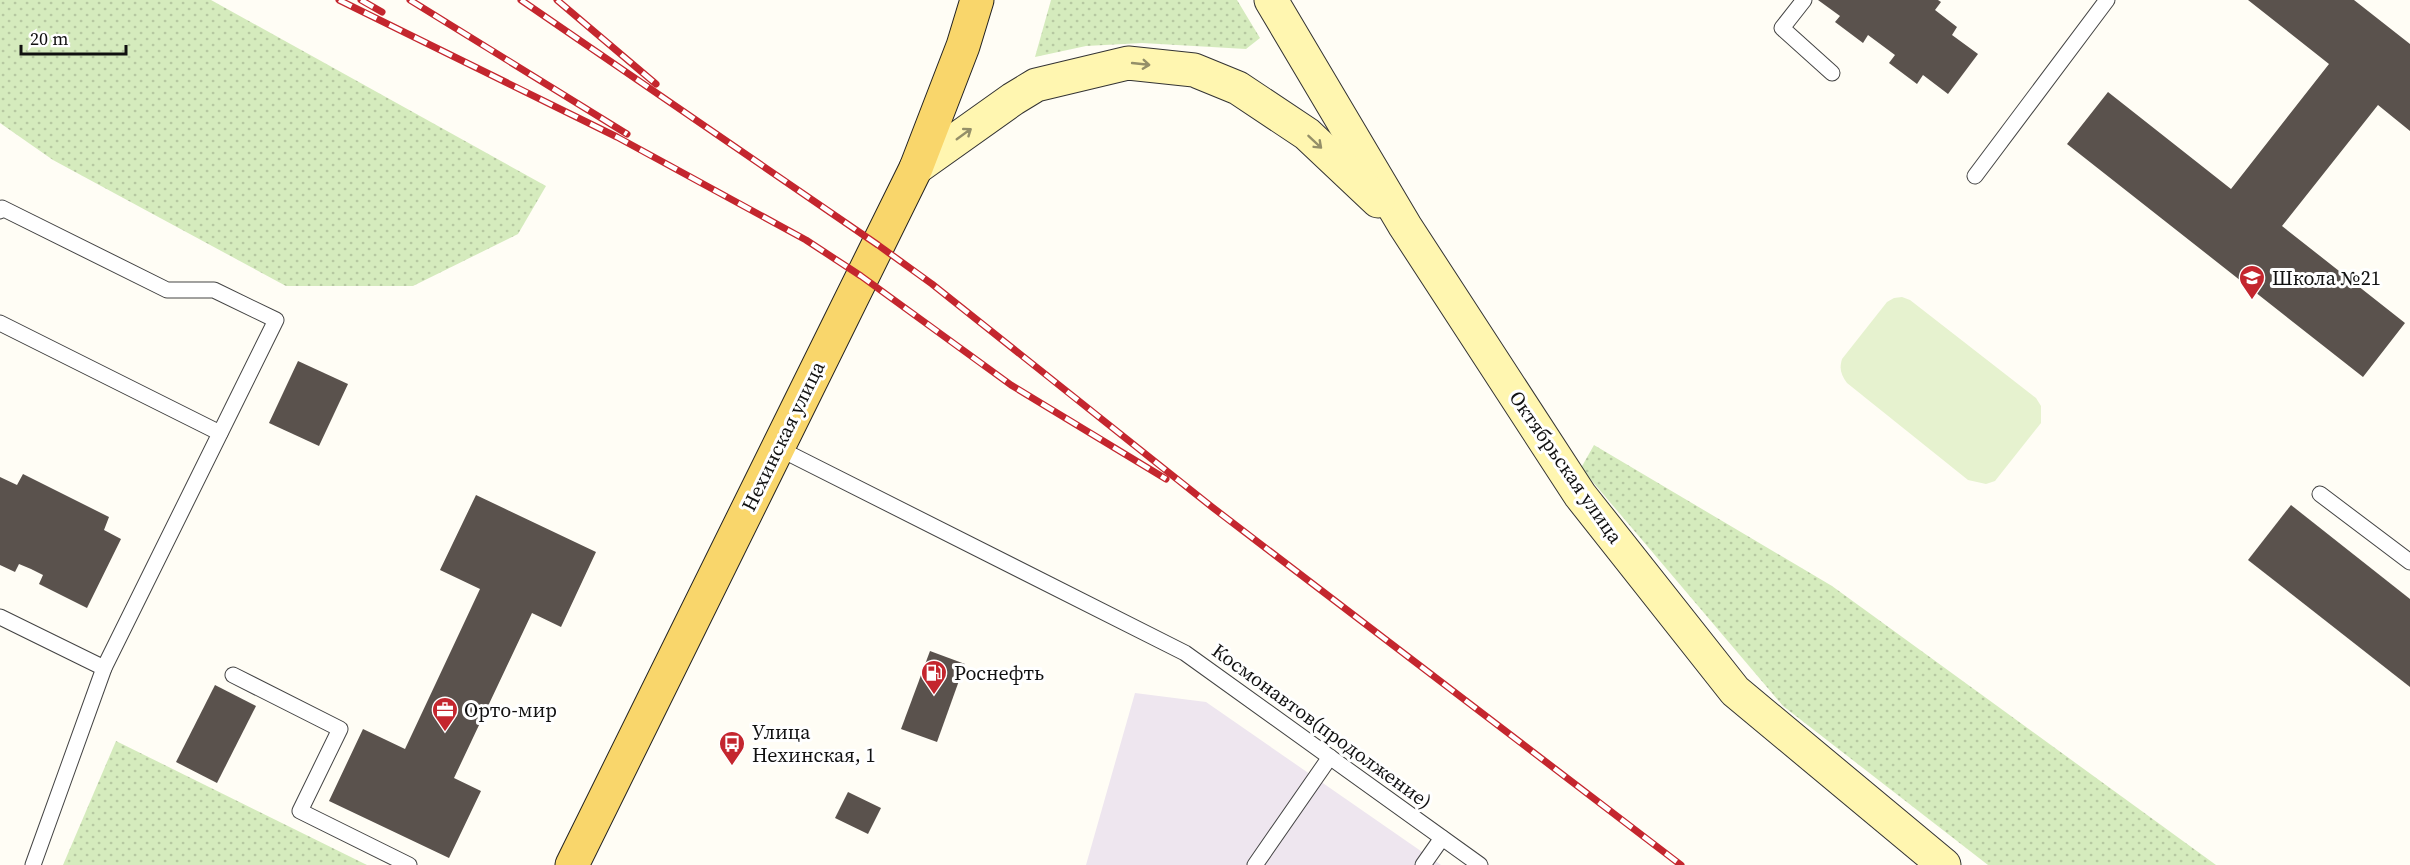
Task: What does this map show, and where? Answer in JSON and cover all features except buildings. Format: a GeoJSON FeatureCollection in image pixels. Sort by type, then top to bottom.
{"type":"FeatureCollection","features":[{"type":"Feature","properties":{"kind":"main road","name":"Нехинская улица"},"geometry":{"type":"LineString","coordinates":[[572,865],[916,168],[963,46],[977,0]]}},
{"type":"Feature","properties":{"kind":"main road","name":"Октябрьская улица"},"geometry":{"type":"LineString","coordinates":[[1271,0],[1405,226],[1580,495],[1735,691],[1944,865]]}},
{"type":"Feature","properties":{"kind":"main road"},"geometry":{"type":"LineString","coordinates":[[916,168],[1036,85],[1128,63],[1194,70],[1238,88],[1307,135],[1405,226]]}},
{"type":"Feature","properties":{"kind":"lane"},"geometry":{"type":"LineString","coordinates":[[1804,0],[1782,28],[1832,73]]}},
{"type":"Feature","properties":{"kind":"lane"},"geometry":{"type":"LineString","coordinates":[[1975,176],[2107,0]]}},
{"type":"Feature","properties":{"kind":"lane"},"geometry":{"type":"LineString","coordinates":[[0,212],[2,208],[167,290],[214,290],[276,320],[104,668],[33,865]]}},
{"type":"Feature","properties":{"kind":"lane"},"geometry":{"type":"LineString","coordinates":[[0,323],[220,433]]}},
{"type":"Feature","properties":{"kind":"lane","name":"Космонавтов(продолжение)"},"geometry":{"type":"LineString","coordinates":[[777,448],[1185,653],[1480,865]]}},
{"type":"Feature","properties":{"kind":"lane"},"geometry":{"type":"LineString","coordinates":[[2320,494],[2410,562]]}},
{"type":"Feature","properties":{"kind":"lane"},"geometry":{"type":"LineString","coordinates":[[0,617],[104,668]]}},
{"type":"Feature","properties":{"kind":"lane"},"geometry":{"type":"LineString","coordinates":[[233,675],[340,729],[300,812],[410,865]]}},
{"type":"Feature","properties":{"kind":"lane"},"geometry":{"type":"LineString","coordinates":[[1255,865],[1330,757]]}},
{"type":"Feature","properties":{"kind":"lane"},"geometry":{"type":"LineString","coordinates":[[1423,865],[1442,838]]}},
{"type":"Feature","properties":{"kind":"shaded area"},"geometry":{"type":"Polygon","coordinates":[[[1135,693],[1206,702],[1441,865],[1086,865],[1135,693]]]}},
{"type":"Feature","properties":{"kind":"green space"},"geometry":{"type":"Polygon","coordinates":[[[0,0],[211,0],[546,186],[518,234],[413,286],[286,286],[53,160],[0,123],[0,0]]]}},
{"type":"Feature","properties":{"kind":"green space"},"geometry":{"type":"Polygon","coordinates":[[[1051,0],[1237,0],[1260,38],[1246,49],[1142,43],[1086,46],[1035,57],[1051,0]]]}},
{"type":"Feature","properties":{"kind":"green space"},"geometry":{"type":"Polygon","coordinates":[[[1902,297],[1910,300],[2036,398],[2041,406],[2041,423],[1995,481],[1986,484],[1968,480],[1847,383],[1843,377],[1842,359],[1887,302],[1902,297]]]}},
{"type":"Feature","properties":{"kind":"green space"},"geometry":{"type":"Polygon","coordinates":[[[1594,445],[1832,586],[2216,865],[1988,865],[1783,706],[1581,468],[1594,445]]]}},
{"type":"Feature","properties":{"kind":"green space"},"geometry":{"type":"Polygon","coordinates":[[[116,741],[367,865],[63,865],[116,741]]]}},
{"type":"Feature","properties":{"kind":"railway"},"geometry":{"type":"LineString","coordinates":[[339,0],[617,137],[806,240],[861,276],[1011,385],[1166,479]]}},
{"type":"Feature","properties":{"kind":"railway"},"geometry":{"type":"LineString","coordinates":[[361,0],[382,12]]}},
{"type":"Feature","properties":{"kind":"railway"},"geometry":{"type":"LineString","coordinates":[[410,0],[627,134]]}},
{"type":"Feature","properties":{"kind":"railway"},"geometry":{"type":"LineString","coordinates":[[521,0],[932,284],[1212,507],[1681,865]]}},
{"type":"Feature","properties":{"kind":"railway"},"geometry":{"type":"LineString","coordinates":[[557,0],[656,84]]}},
{"type":"Feature","properties":{"kind":"place","name":"Школа №21"},"geometry":{"type":"Point","coordinates":[2252,301]}},
{"type":"Feature","properties":{"kind":"place","name":"Роснефть"},"geometry":{"type":"Point","coordinates":[934,696]}},
{"type":"Feature","properties":{"kind":"place","name":"Орто-мир"},"geometry":{"type":"Point","coordinates":[445,733]}},
{"type":"Feature","properties":{"kind":"place","name":"Улица Нехинская, 1"},"geometry":{"type":"Point","coordinates":[732,767]}}]}
